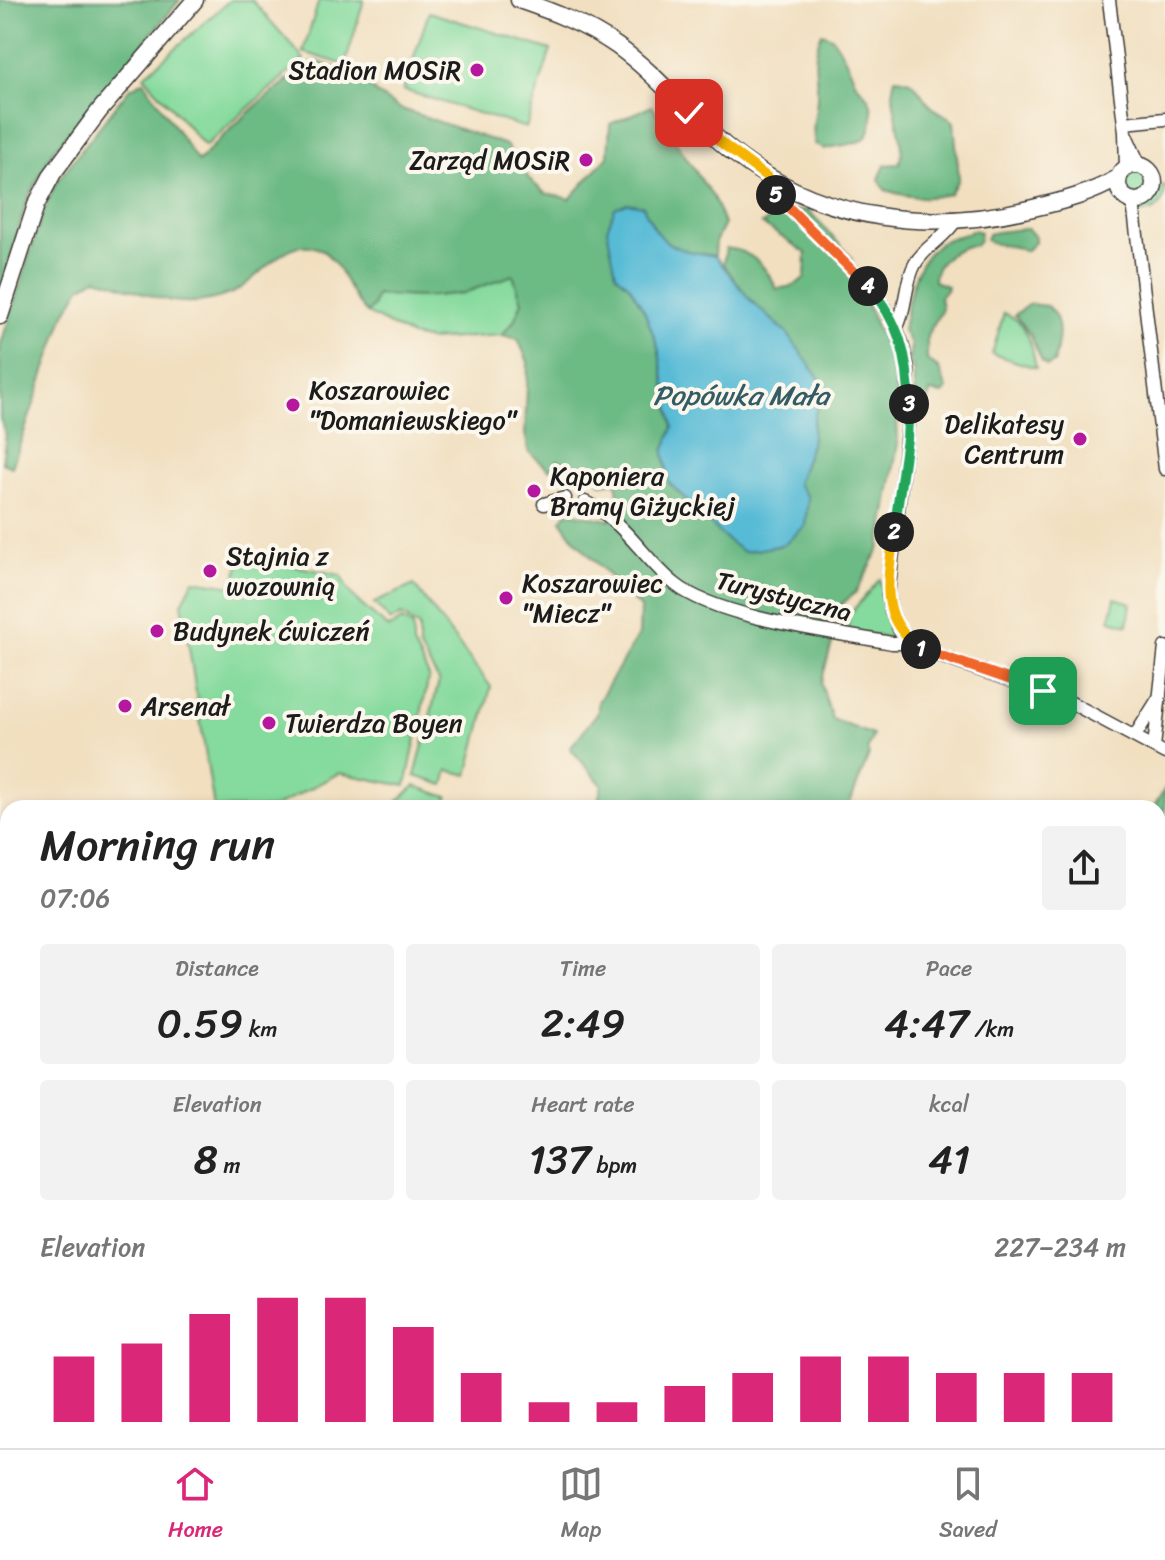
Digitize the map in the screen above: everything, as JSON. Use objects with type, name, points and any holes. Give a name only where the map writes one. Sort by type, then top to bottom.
[{"type":"main road","points":[[0,316],[36,205],[53,173],[100,110],[195,0]]},
{"type":"main road","points":[[519,0],[584,26],[618,47],[707,131],[767,177],[819,201],[859,213],[894,220],[955,221],[998,216],[1142,180]]},
{"type":"street","points":[[1109,0],[1124,128],[1142,180],[1165,469]]},
{"type":"street","points":[[1124,128],[1165,119]]},
{"type":"street","points":[[767,177],[771,190],[870,288],[897,327],[908,368],[909,410],[888,595],[894,621],[922,650],[1064,699],[1160,750],[1160,696],[1165,647]]},
{"type":"street","points":[[897,327],[916,263],[955,221]]},
{"type":"street","points":[[544,504],[565,498]]},
{"type":"street","name":"Turystyczna","points":[[585,502],[610,515],[669,579],[696,597],[777,621],[892,643],[913,643]]},
{"type":"street","points":[[1135,736],[1160,696]]},
{"type":"green space","points":[[0,0],[180,0],[52,152],[27,200],[0,294]]},
{"type":"green space","points":[[230,0],[252,0],[304,59],[205,146],[144,76]]},
{"type":"green space","points":[[319,0],[364,0],[345,65],[303,52]]},
{"type":"green space","name":"Stadion MOSiR","points":[[429,12],[551,50],[526,128],[403,90]]},
{"type":"green space","points":[[822,33],[832,37],[839,48],[856,83],[870,101],[872,113],[869,133],[861,141],[824,149],[815,144],[813,131],[817,98],[815,58]]},
{"type":"green space","points":[[315,61],[359,75],[377,94],[399,108],[506,145],[530,180],[545,193],[570,199],[608,156],[610,124],[652,106],[714,199],[724,224],[716,240],[715,256],[688,251],[662,238],[642,206],[616,274],[629,285],[644,310],[658,347],[673,427],[664,452],[669,483],[699,511],[797,484],[811,444],[814,418],[787,333],[751,301],[723,264],[726,248],[743,252],[757,261],[777,289],[793,286],[805,278],[806,253],[762,224],[778,214],[808,210],[851,257],[856,280],[889,355],[896,393],[898,443],[880,548],[856,592],[824,619],[832,643],[821,683],[832,719],[873,735],[867,751],[869,755],[851,800],[598,800],[602,785],[570,748],[598,712],[598,702],[639,634],[640,608],[575,540],[561,520],[567,512],[609,520],[621,513],[616,482],[601,484],[593,472],[558,460],[550,470],[529,452],[525,434],[528,362],[518,339],[502,335],[514,321],[522,302],[513,275],[464,293],[424,297],[376,295],[367,313],[328,255],[308,246],[285,252],[232,293],[194,302],[162,299],[96,278],[81,287],[65,314],[12,467],[2,463],[6,436],[0,419],[0,347],[55,184],[129,89],[144,81],[198,162],[225,134]]},
{"type":"green space","points":[[895,78],[913,83],[931,106],[954,122],[959,178],[950,194],[925,197],[902,194],[885,190],[879,179],[885,165],[898,164],[901,156],[893,88]]},
{"type":"green space","points":[[1136,171],[1147,178],[1148,183],[1141,194],[1136,195],[1125,188],[1124,183],[1131,172]]},
{"type":"green space","points":[[1165,185],[1164,197],[1156,209],[1140,213],[1147,203]]},
{"type":"green space","points":[[1028,229],[1035,237],[1035,242],[1026,251],[986,240],[988,234]]},
{"type":"green space","points":[[973,230],[980,232],[975,245],[947,256],[935,274],[934,281],[947,286],[940,297],[942,309],[927,336],[927,360],[939,369],[947,389],[943,394],[930,392],[924,405],[915,402],[913,368],[909,361],[911,345],[903,330],[910,295],[917,272],[930,252],[942,241]]},
{"type":"green space","points":[[513,275],[522,302],[514,321],[502,335],[429,340],[411,336],[367,313],[376,295],[424,297],[463,293]]},
{"type":"green space","points":[[1029,304],[1047,306],[1056,318],[1059,333],[1057,348],[1054,363],[1047,366],[1042,362],[1030,334],[1015,315]]},
{"type":"green space","points":[[1004,313],[1024,329],[1036,368],[992,354]]},
{"type":"green space","points":[[242,556],[341,575],[355,598],[389,628],[402,620],[413,626],[413,645],[429,676],[406,786],[339,773],[288,800],[213,800],[182,603],[194,580],[233,586]]},
{"type":"green space","points":[[880,579],[886,614],[897,639],[849,630],[847,617]]},
{"type":"green space","points":[[414,585],[491,687],[468,775],[448,770],[444,785],[415,776],[439,681],[419,647],[419,627],[402,615],[391,621],[374,603]]},
{"type":"green space","points":[[1115,598],[1131,603],[1128,625],[1110,620]]},
{"type":"green space","points":[[415,786],[448,797],[447,800],[399,800]]},
{"type":"green space","points":[[1165,788],[1165,800],[1158,800]]},
{"type":"water","name":"Popówka Mała","points":[[627,203],[643,206],[656,231],[670,244],[715,256],[751,301],[787,333],[824,385],[814,418],[811,444],[797,484],[808,497],[805,526],[784,545],[744,552],[729,542],[669,483],[664,452],[673,427],[658,347],[644,310],[629,285],[616,274],[607,229],[615,208]]},
{"type":"place","name":"Stadion MOSiR","points":[[477,70]]},
{"type":"place","name":"Zarząd MOSiR","points":[[586,160]]},
{"type":"place","name":"Koszarowiec \"Domaniewskiego\"","points":[[293,405]]},
{"type":"place","name":"Delikatesy Centrum","points":[[1080,439]]},
{"type":"place","name":"Kaponiera Bramy Giżyckiej","points":[[534,491]]},
{"type":"place","name":"Stajnia z wozownią","points":[[210,571]]},
{"type":"place","name":"Koszarowiec \"Miecz\"","points":[[506,598]]},
{"type":"place","name":"Budynek ćwiczeń","points":[[157,631]]},
{"type":"place","name":"Arsenał","points":[[125,706]]},
{"type":"place","name":"Twierdza Boyen","points":[[269,723]]},
{"type":"route","points":[[689,113],[737,156],[767,177],[771,190],[870,288],[897,327],[908,368],[909,387],[907,439],[889,577],[888,595],[894,621],[922,650],[1043,691]]}]
